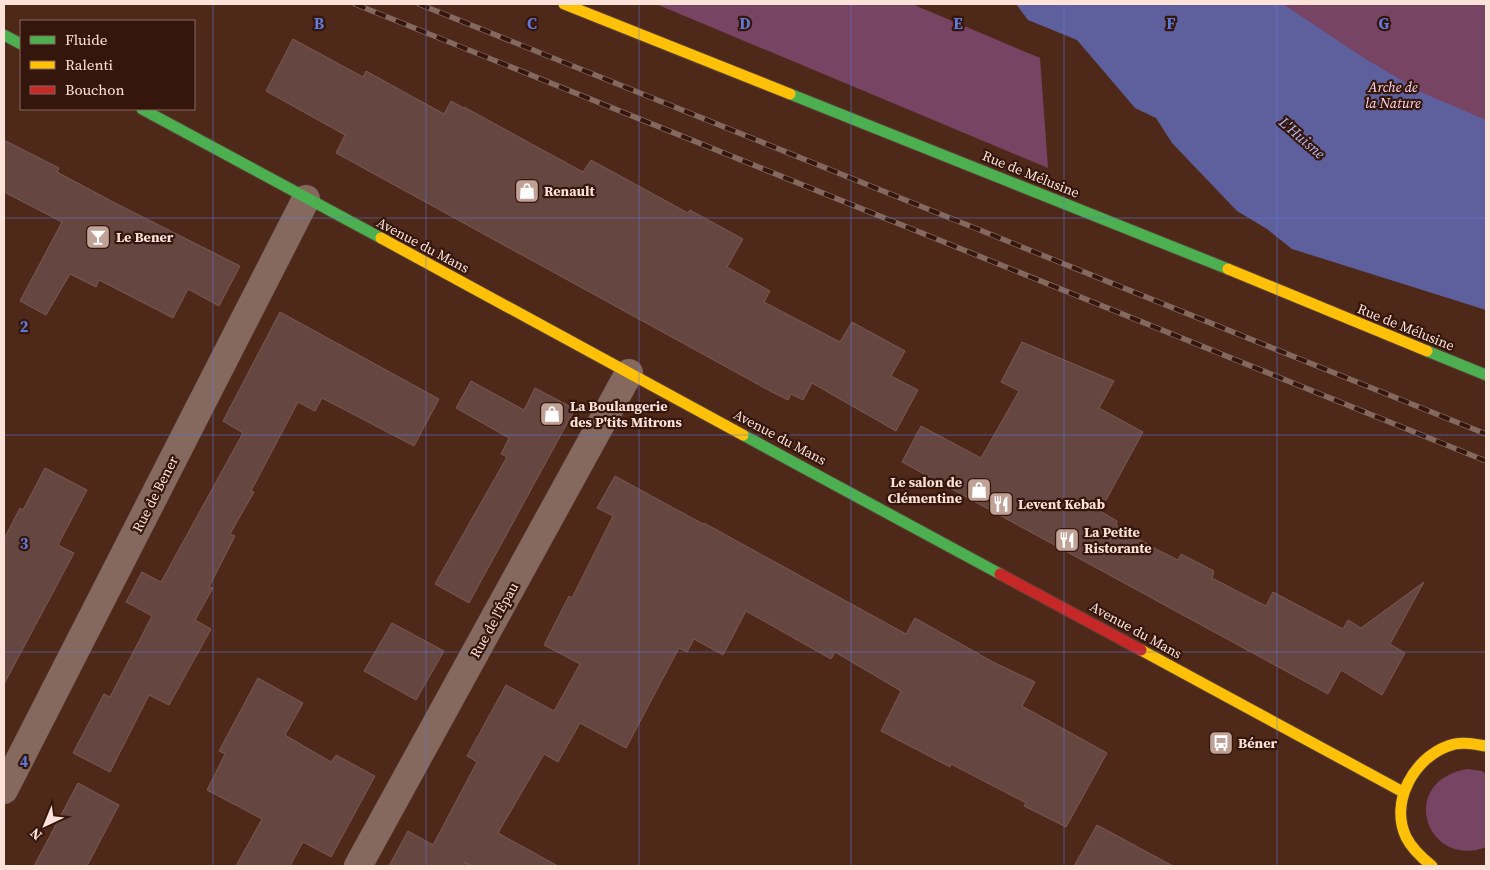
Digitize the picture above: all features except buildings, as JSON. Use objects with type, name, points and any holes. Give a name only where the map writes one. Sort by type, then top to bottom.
[{"type":"main road","name":"Rue de Mélusine","points":[[564,4],[1063,202],[1486,375]]},
{"type":"main road","points":[[4,35],[20,43]]},
{"type":"main road","name":"Avenue du Mans","points":[[144,110],[1403,792]]},
{"type":"main road","points":[[1432,866],[1418,855],[1406,836],[1401,812],[1403,792],[1411,774],[1425,759],[1442,748],[1461,743],[1486,746]]},
{"type":"street","name":"Rue de Bener","points":[[4,790],[306,199]]},
{"type":"street","name":"Rue de l'Épau","points":[[358,866],[629,373]]},
{"type":"green space","points":[[656,4],[912,4],[1040,58],[1048,168]]},
{"type":"green space","name":"Arche de la Nature","points":[[1149,4],[1486,4],[1486,214]]},
{"type":"green space","points":[[1467,769],[1482,771],[1486,774],[1486,847],[1465,851],[1448,846],[1435,836],[1428,821],[1426,805],[1432,790],[1445,777]]},
{"type":"water","name":"L'Huisne","points":[[1016,4],[1283,4],[1364,58],[1423,93],[1486,120],[1486,310],[1292,249],[1267,229],[1237,211],[1172,143],[1156,118],[1135,108],[1077,40],[1028,20]]},
{"type":"railway","points":[[355,4],[1486,461]]},
{"type":"railway","points":[[419,4],[1486,434]]},
{"type":"traffic: fast","points":[[4,35],[20,43]]},
{"type":"traffic: fast","points":[[790,94],[1228,269]]},
{"type":"traffic: fast","points":[[144,110],[381,238]]},
{"type":"traffic: fast","points":[[1427,351],[1486,375]]},
{"type":"traffic: fast","points":[[743,435],[1000,574]]},
{"type":"traffic: slow","points":[[564,4],[790,94]]},
{"type":"traffic: slow","points":[[381,238],[743,435]]},
{"type":"traffic: slow","points":[[1228,269],[1427,351]]},
{"type":"traffic: slow","points":[[1141,650],[1403,792]]},
{"type":"traffic: slow","points":[[1432,866],[1411,845],[1402,824],[1403,796],[1408,783],[1415,771],[1435,752],[1453,744],[1462,743],[1486,746]]},
{"type":"traffic: jam","points":[[1000,574],[1141,650]]},
{"type":"place","name":"Renault","points":[[527,191]]},
{"type":"place","name":"Le Bener","points":[[98,237]]},
{"type":"place","name":"La Boulangerie des P'tits Mitrons","points":[[552,414]]},
{"type":"place","name":"Le salon de Clémentine","points":[[979,490]]},
{"type":"place","name":"Levent Kebab","points":[[1001,504]]},
{"type":"place","name":"La Petite Ristorante","points":[[1067,540]]},
{"type":"place","name":"Béner","points":[[1221,743]]}]
